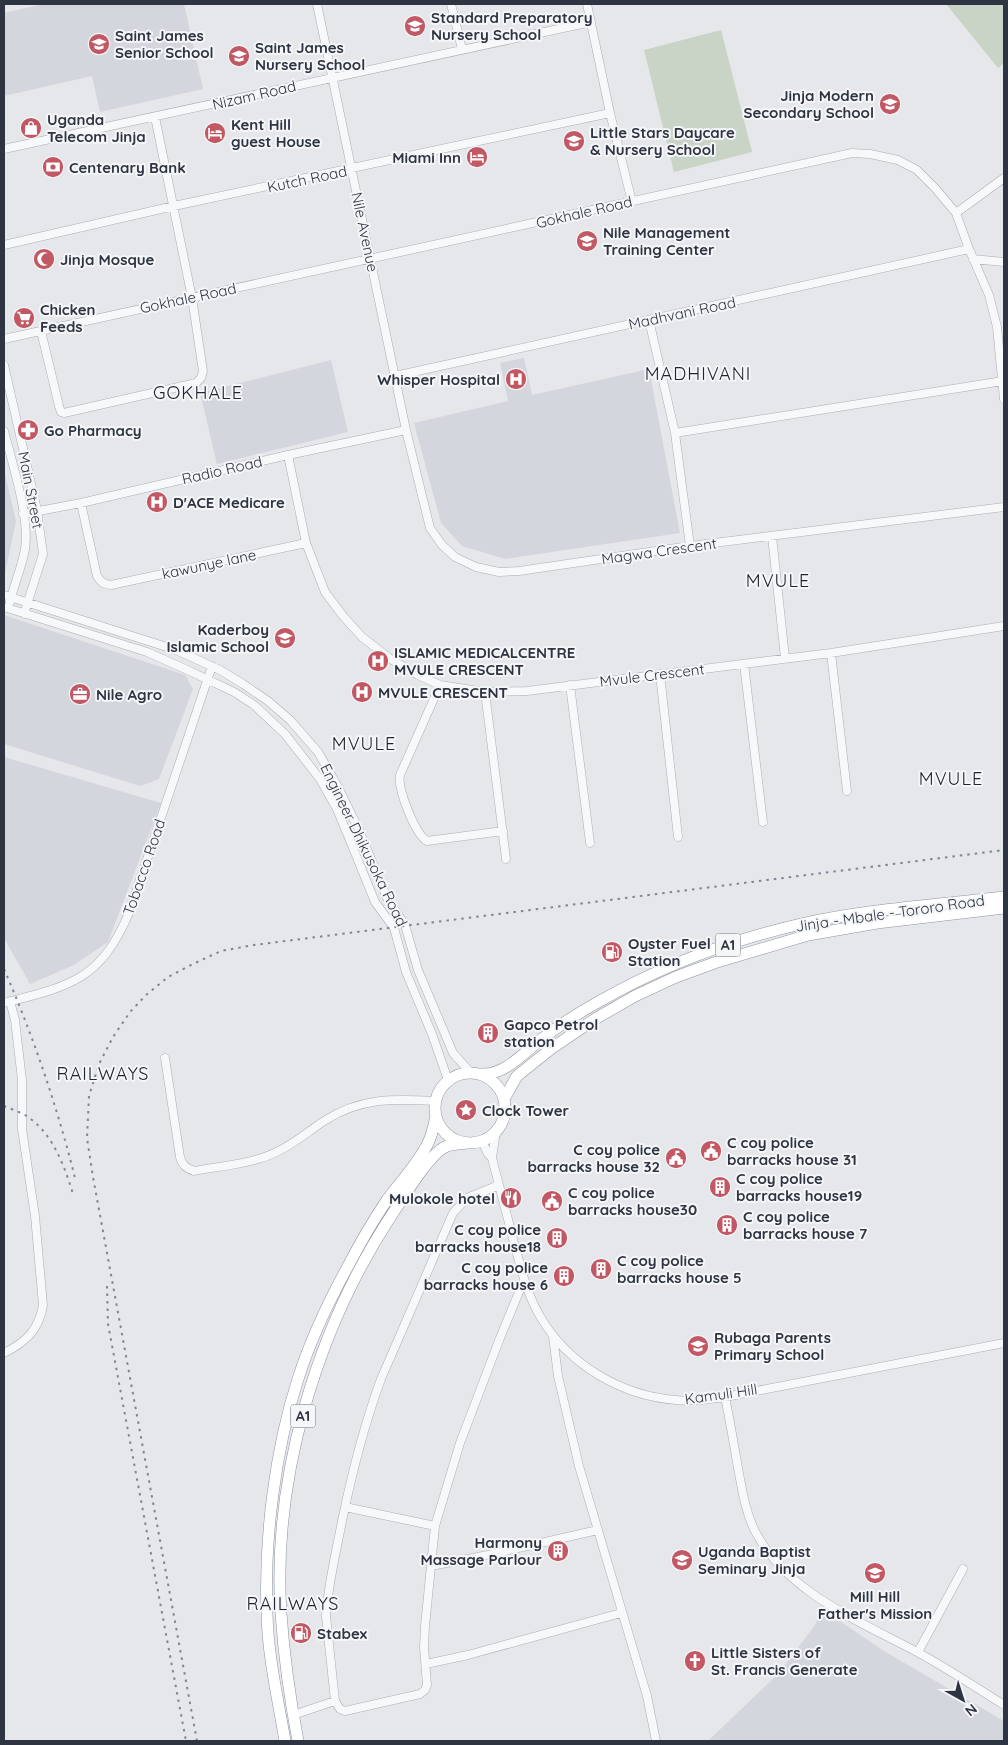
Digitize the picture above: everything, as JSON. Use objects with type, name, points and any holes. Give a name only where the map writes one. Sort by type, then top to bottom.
[{"type":"highway","name":"Jinja - Mbale - Tororo Road","points":[[482,1074],[491,1074],[505,1068],[542,1038],[584,1010],[625,987],[708,951],[802,924],[872,912],[1004,896]]},
{"type":"highway","name":"Jinja - Mbale - Tororo Road","points":[[504,1099],[508,1088],[517,1076],[552,1048],[595,1019],[635,996],[676,977],[714,963],[808,935],[877,923],[1004,908]]},
{"type":"highway","name":"A1","points":[[448,1080],[458,1074],[470,1072],[482,1074]]},
{"type":"highway","points":[[482,1074],[500,1088],[504,1099]]},
{"type":"highway","points":[[435,1102],[438,1093],[448,1080]]},
{"type":"highway","name":"A1","points":[[496,1131],[504,1116],[504,1099]]},
{"type":"highway","name":"A1","points":[[285,1741],[267,1615],[267,1568],[276,1472],[286,1425],[298,1378],[338,1284],[372,1224],[427,1146],[432,1135],[436,1116],[435,1102]]},
{"type":"highway","points":[[436,1116],[444,1131],[458,1141],[466,1142]]},
{"type":"highway","points":[[482,1141],[496,1131]]},
{"type":"highway","name":"A1","points":[[298,1741],[293,1715],[281,1614],[280,1564],[284,1515],[292,1464],[313,1379],[344,1300],[385,1226],[410,1188],[436,1153],[447,1146],[482,1141]]},
{"type":"street","name":"Nile Avenue","points":[[317,4],[406,430]]},
{"type":"street","points":[[451,4],[462,49]]},
{"type":"street","points":[[587,4],[610,113],[632,202]]},
{"type":"street","name":"Nizam Road","points":[[4,149],[591,22]]},
{"type":"street","name":"Kutch Road","points":[[4,245],[174,206],[610,113]]},
{"type":"street","points":[[41,331],[61,412],[68,413],[196,383],[201,378],[203,372],[192,298],[156,117]]},
{"type":"street","name":"Gokhale Road","points":[[4,339],[852,153],[870,154],[898,160],[916,170],[935,188],[956,213],[989,295],[997,327],[1004,399]]},
{"type":"street","points":[[956,213],[1004,178]]},
{"type":"street","name":"Madhvani Road","points":[[395,376],[969,249]]},
{"type":"street","points":[[973,259],[1004,262]]},
{"type":"street","points":[[649,320],[675,433],[690,546]]},
{"type":"street","name":"Main Street","points":[[4,366],[37,510],[43,554],[24,614]]},
{"type":"street","points":[[675,433],[1002,381]]},
{"type":"street","name":"Radio Road","points":[[23,514],[81,503],[406,430]]},
{"type":"street","name":"Magwa Crescent","points":[[406,430],[430,528],[455,557],[476,566],[499,572],[519,571],[690,546],[1004,507]]},
{"type":"street","name":"Main Street","points":[[4,431],[23,514],[26,536],[25,550],[8,596],[6,608]]},
{"type":"street","name":"Mvule Crescent","points":[[288,455],[306,543],[325,592],[362,637],[389,658],[440,685],[485,692],[527,691],[831,653],[1004,626]]},
{"type":"street","name":"kawunye lane","points":[[81,503],[97,576],[100,582],[111,585],[306,543]]},
{"type":"street","points":[[772,536],[785,658]]},
{"type":"street","name":"Engineer Dhikusoka Road","points":[[8,596],[176,650],[212,666],[243,684],[268,701],[290,720],[306,737],[326,764],[359,830],[387,898],[405,925],[418,970],[453,1053],[470,1072]]},
{"type":"street","name":"Engineer Dhikusoka Road","points":[[6,608],[147,652],[234,692],[254,705],[297,747],[320,779],[337,809],[375,902],[394,928],[406,972],[435,1042],[448,1080]]},
{"type":"street","points":[[831,653],[847,791]]},
{"type":"street","points":[[744,664],[763,822]]},
{"type":"street","name":"Tobacco Road","points":[[7,1002],[45,993],[68,984],[84,975],[109,952],[129,913],[212,666]]},
{"type":"street","points":[[660,674],[678,837]]},
{"type":"street","points":[[440,685],[400,775],[400,789],[408,809],[420,835],[427,841],[503,831]]},
{"type":"street","points":[[570,685],[590,843]]},
{"type":"street","points":[[485,692],[506,859]]},
{"type":"street","points":[[4,1353],[36,1329],[43,1305],[35,1216],[22,1129],[21,1065],[15,1020],[7,1002]]},
{"type":"street","points":[[165,1058],[180,1157],[187,1169],[194,1171],[258,1159],[289,1146],[334,1115],[363,1104],[380,1100],[435,1102]]},
{"type":"street","name":"Kamuli Hill","points":[[496,1131],[492,1158],[524,1280],[540,1317],[553,1336],[586,1367],[622,1387],[648,1396],[676,1400],[726,1397],[1004,1343]]},
{"type":"street","name":"Kamuli Hill","points":[[482,1141],[492,1158]]},
{"type":"street","points":[[499,1185],[476,1194],[460,1205],[453,1213],[371,1406],[334,1556],[326,1616],[335,1700],[340,1709],[345,1711],[420,1694],[427,1685],[424,1626],[436,1526],[460,1443],[524,1280]]},
{"type":"street","points":[[553,1336],[558,1376],[579,1466],[647,1696],[656,1741]]},
{"type":"street","points":[[726,1397],[747,1511],[755,1531],[770,1554],[786,1572],[803,1588],[865,1625],[918,1652],[1004,1705]]},
{"type":"street","points":[[345,1507],[436,1526]]},
{"type":"street","points":[[432,1566],[488,1556],[598,1530]]},
{"type":"street","points":[[918,1652],[963,1569]]},
{"type":"street","points":[[426,1664],[622,1613]]},
{"type":"street","points":[[293,1715],[335,1700]]},
{"type":"shaded area","name":"Saint James Senior School","points":[[43,4],[184,4],[203,89],[100,112],[92,76],[4,96],[4,13]]},
{"type":"shaded area","points":[[946,4],[1004,4],[1004,63],[998,68]]},
{"type":"shaded area","points":[[721,30],[752,152],[674,172],[644,50]]},
{"type":"shaded area","points":[[524,358],[532,395],[649,369],[680,533],[505,559],[462,546],[441,523],[414,423],[508,401],[500,363]]},
{"type":"shaded area","points":[[331,360],[348,432],[217,464],[200,393]]},
{"type":"shaded area","points":[[4,470],[16,521],[4,578]]},
{"type":"shaded area","points":[[4,615],[185,675],[193,689],[159,779],[140,786],[4,744]]},
{"type":"shaded area","points":[[4,757],[161,803],[108,942],[74,965],[30,984],[4,938]]},
{"type":"shaded area","points":[[822,1609],[884,1651],[1004,1721],[1004,1741],[708,1741],[779,1673],[815,1625]]},
{"type":"railway","points":[[197,1741],[87,1138],[89,1096],[99,1064],[113,1037],[130,1012],[146,995],[168,977],[221,951],[254,945],[1004,850]]},
{"type":"railway","points":[[4,969],[44,1074],[76,1182]]},
{"type":"railway","points":[[4,1106],[29,1118],[47,1135],[58,1154],[73,1194]]},
{"type":"railway","points":[[107,1286],[108,1324],[186,1741]]},
{"type":"place","name":"Standard Preparatory Nursery School","points":[[415,26]]},
{"type":"place","name":"Saint James Senior School","points":[[99,44]]},
{"type":"place","name":"Saint James Nursery School","points":[[239,56]]},
{"type":"place","name":"Jinja Modern Secondary School","points":[[890,104]]},
{"type":"place","name":"Uganda Telecom Jinja","points":[[31,128]]},
{"type":"place","name":"Kent Hill guest House","points":[[215,133]]},
{"type":"place","name":"Little Stars Daycare & Nursery School","points":[[574,141]]},
{"type":"place","name":"Miami Inn","points":[[477,157]]},
{"type":"place","name":"Centenary Bank","points":[[53,167]]},
{"type":"place","name":"Nile Management Training Center","points":[[587,241]]},
{"type":"place","name":"Jinja Mosque","points":[[44,259]]},
{"type":"place","name":"Chicken Feeds","points":[[24,318]]},
{"type":"place","name":"Whisper Hospital","points":[[516,379]]},
{"type":"place","name":"Go Pharmacy","points":[[28,430]]},
{"type":"place","name":"D'ACE Medicare","points":[[157,502]]},
{"type":"place","name":"Kaderboy Islamic School","points":[[285,638]]},
{"type":"place","name":"ISLAMIC MEDICALCENTRE MVULE CRESCENT","points":[[378,661]]},
{"type":"place","name":"MVULE CRESCENT","points":[[362,692]]},
{"type":"place","name":"Nile Agro","points":[[80,694]]},
{"type":"place","name":"Oyster Fuel Station","points":[[612,952]]},
{"type":"place","name":"Gapco Petrol station","points":[[488,1033]]},
{"type":"place","name":"Clock Tower","points":[[466,1110]]},
{"type":"place","name":"C coy police barracks house 31","points":[[711,1151]]},
{"type":"place","name":"C coy police barracks house 32","points":[[676,1158]]},
{"type":"place","name":"C coy police barracks house19","points":[[720,1187]]},
{"type":"place","name":"Mulokole hotel","points":[[511,1198]]},
{"type":"place","name":"C coy police barracks house30","points":[[552,1201]]},
{"type":"place","name":"C coy police barracks house 7","points":[[727,1225]]},
{"type":"place","name":"C coy police barracks house18","points":[[557,1238]]},
{"type":"place","name":"C coy police barracks house 5","points":[[601,1269]]},
{"type":"place","name":"C coy police barracks house 6","points":[[564,1276]]},
{"type":"place","name":"Rubaga Parents Primary School","points":[[698,1346]]},
{"type":"place","name":"Harmony Massage Parlour","points":[[558,1551]]},
{"type":"place","name":"Uganda Baptist Seminary Jinja","points":[[682,1560]]},
{"type":"place","name":"Mill Hill Father's Mission","points":[[875,1573]]},
{"type":"place","name":"Stabex","points":[[301,1633]]},
{"type":"place","name":"Little Sisters of St. Francis Generate","points":[[695,1661]]},
{"type":"district","name":"MADHIVANI","points":[[698,373]]},
{"type":"district","name":"GOKHALE","points":[[198,392]]},
{"type":"district","name":"MVULE","points":[[778,580]]},
{"type":"district","name":"MVULE","points":[[364,743]]},
{"type":"district","name":"MVULE","points":[[951,778]]},
{"type":"district","name":"RAILWAYS","points":[[103,1073]]},
{"type":"district","name":"RAILWAYS","points":[[293,1603]]}]
